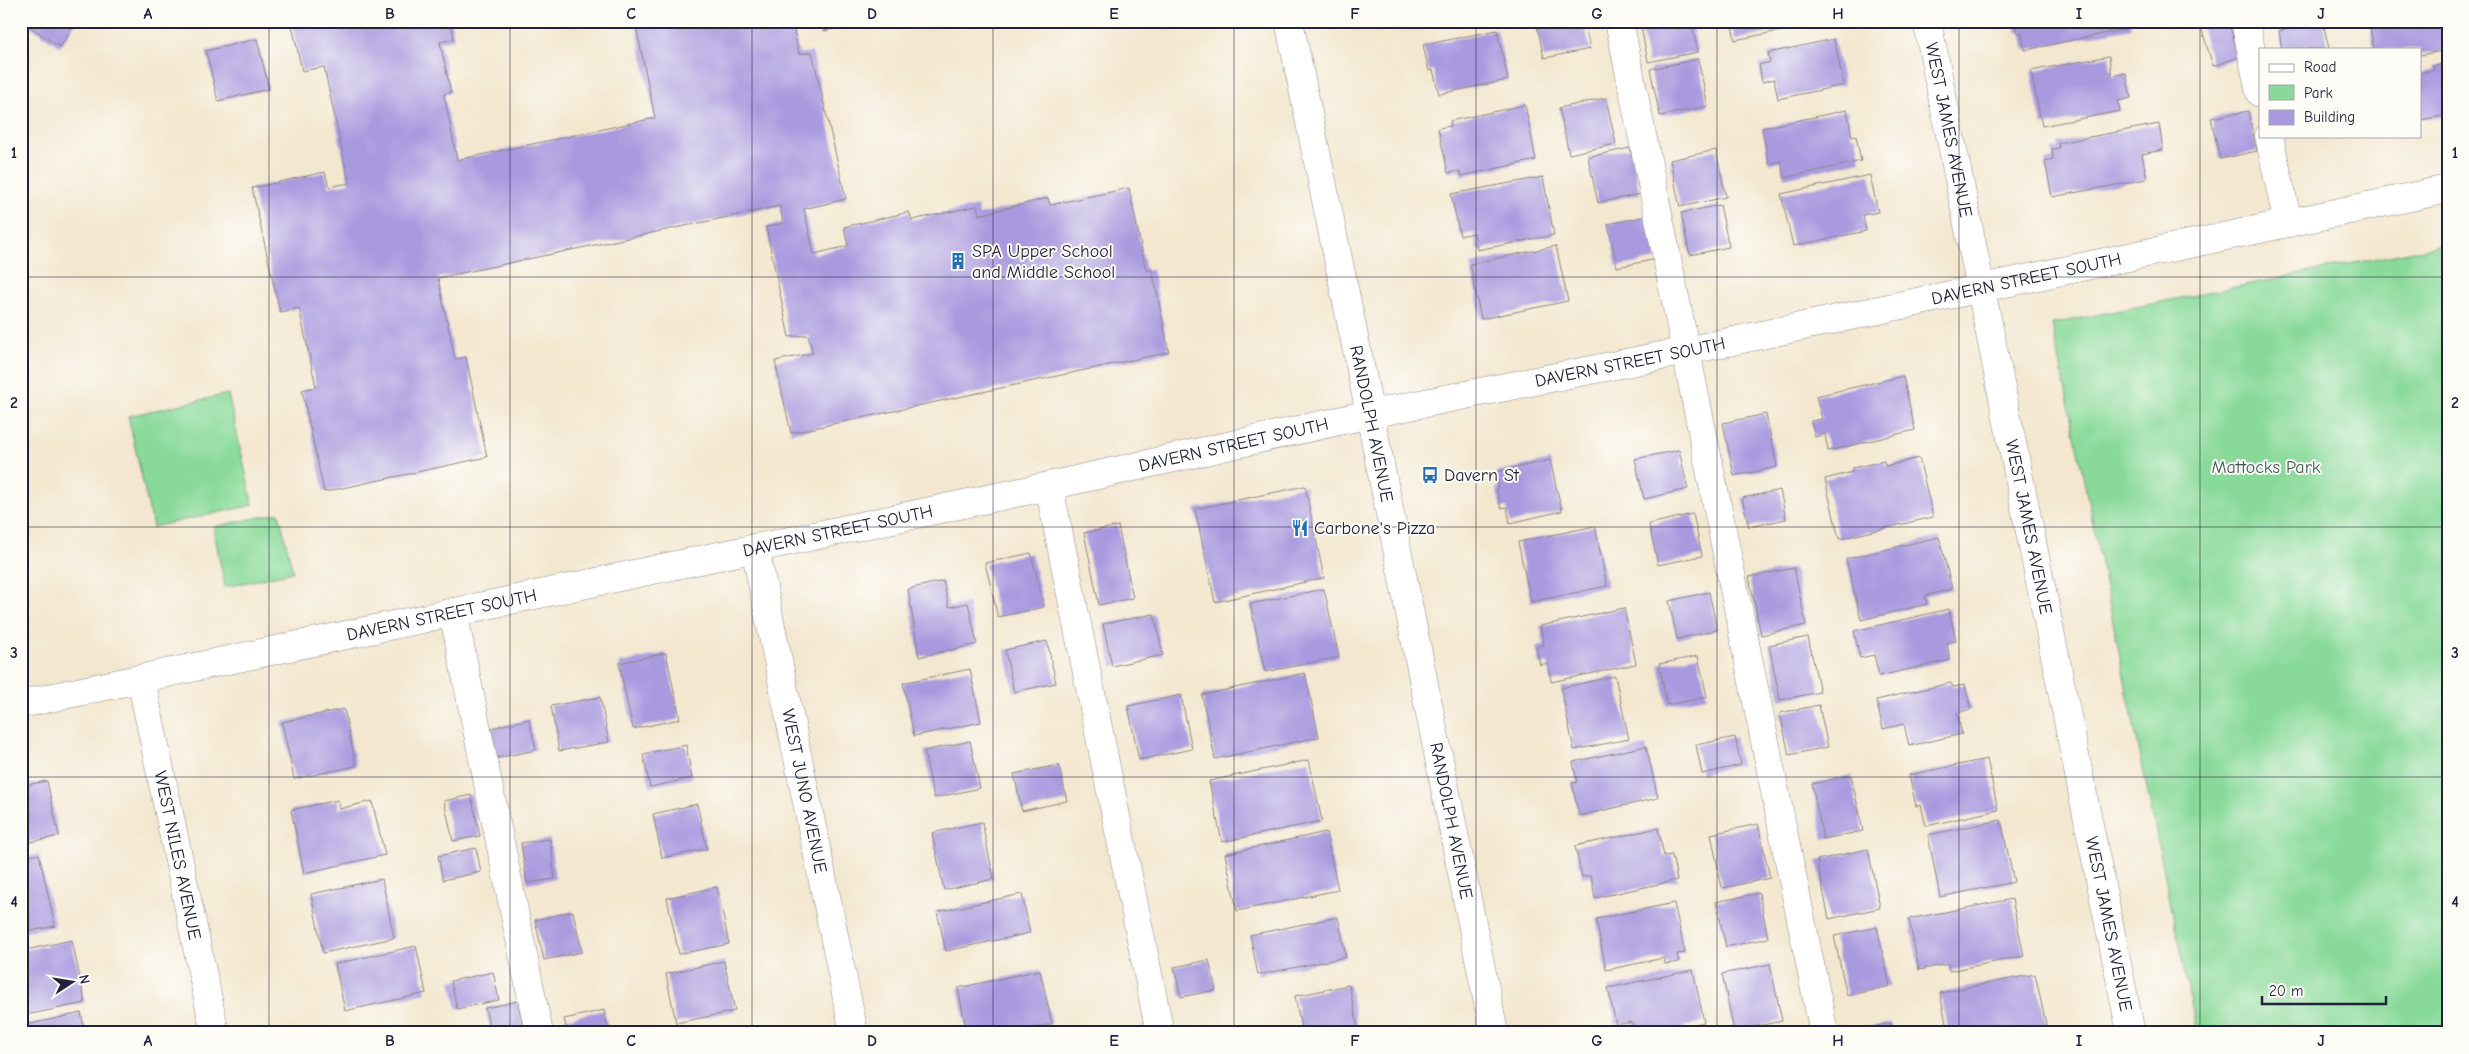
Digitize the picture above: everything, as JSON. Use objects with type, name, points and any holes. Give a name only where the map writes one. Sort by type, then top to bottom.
[{"type":"street","name":"RANDOLPH AVENUE","points":[[1289,21],[1494,1033]]},
{"type":"street","points":[[1619,21],[1824,1033]]},
{"type":"street","name":"WEST JAMES AVENUE","points":[[1927,21],[2131,1033]]},
{"type":"street","points":[[2245,21],[2259,88]]},
{"type":"street","points":[[2269,138],[2288,223]]},
{"type":"street","name":"DAVERN STREET SOUTH","points":[[21,704],[1049,486],[1370,414],[1686,351],[2448,189]]},
{"type":"street","points":[[1049,486],[1160,1033]]},
{"type":"street","name":"WEST JUNO AVENUE","points":[[755,548],[854,1033]]},
{"type":"street","points":[[454,612],[538,1033]]},
{"type":"street","name":"WEST NILES AVENUE","points":[[141,679],[215,1033]]},
{"type":"green space","name":"Mattocks Park","points":[[2448,244],[2448,1033],[2197,1033],[2052,324]]},
{"type":"green space","points":[[228,394],[253,505],[153,527],[128,416]]},
{"type":"green space","points":[[279,513],[293,572],[225,587],[213,527]]},
{"type":"green space","points":[[21,569],[28,600],[21,602]]},
{"type":"building","points":[[22,21],[77,21],[60,47]]},
{"type":"building","name":"SPA Upper School and Middle School","points":[[291,21],[451,21],[454,39],[440,42],[451,93],[444,94],[457,160],[655,118],[635,21],[792,21],[799,54],[812,52],[846,199],[804,209],[814,254],[848,246],[844,227],[909,212],[912,220],[977,206],[979,215],[1048,198],[1050,205],[1129,188],[1146,271],[1152,269],[1169,352],[791,433],[775,361],[813,353],[808,335],[789,337],[766,227],[783,223],[780,206],[438,278],[455,359],[466,357],[487,457],[324,492],[302,390],[316,387],[299,308],[280,312],[252,188],[325,172],[329,187],[349,183],[324,67],[302,71]]},
{"type":"building","points":[[822,21],[868,21],[868,22],[824,31]]},
{"type":"building","points":[[1536,21],[1584,21],[1590,49],[1544,58]]},
{"type":"building","points":[[1640,21],[1691,21],[1698,52],[1648,62]]},
{"type":"building","points":[[1731,21],[1823,21],[1823,22],[1735,40]]},
{"type":"building","points":[[2014,21],[2130,21],[2131,28],[2025,50],[2021,32],[2017,33]]},
{"type":"building","points":[[2163,21],[2186,21],[2186,22],[2164,27]]},
{"type":"building","points":[[2221,21],[2228,21],[2239,57],[2213,66],[2201,27]]},
{"type":"building","points":[[2377,21],[2448,21],[2448,50],[2422,55],[2422,48],[2374,48],[2369,23]]},
{"type":"building","points":[[2323,22],[2329,48],[2282,48],[2279,31]]},
{"type":"building","points":[[1497,30],[1508,80],[1439,94],[1433,70],[1429,71],[1423,45]]},
{"type":"building","points":[[257,39],[269,89],[218,101],[206,51]]},
{"type":"building","points":[[1834,39],[1844,85],[1778,99],[1774,79],[1762,82],[1759,65],[1770,62],[1768,53]]},
{"type":"building","points":[[2109,56],[2112,76],[2126,73],[2131,98],[2118,101],[2120,111],[2042,126],[2031,71]]},
{"type":"building","points":[[1698,59],[1708,106],[1660,116],[1650,69]]},
{"type":"building","points":[[2448,63],[2447,115],[2422,120],[2422,73],[2434,70],[2433,66]]},
{"type":"building","points":[[1606,98],[1616,144],[1569,154],[1559,108]]},
{"type":"building","points":[[1525,105],[1536,160],[1461,176],[1460,171],[1448,173],[1438,128],[1451,126],[1450,121]]},
{"type":"building","points":[[1847,110],[1852,137],[1856,136],[1861,161],[1784,178],[1781,161],[1769,164],[1762,128]]},
{"type":"building","points":[[2248,111],[2257,151],[2220,159],[2211,118]]},
{"type":"building","points":[[2159,124],[2163,150],[2142,154],[2147,179],[2052,197],[2045,161],[2053,159],[2052,149],[2059,148],[2058,143]]},
{"type":"building","points":[[1630,148],[1640,194],[1598,203],[1588,157]]},
{"type":"building","points":[[1716,150],[1726,197],[1680,207],[1670,160]]},
{"type":"building","points":[[1870,175],[1878,212],[1863,215],[1866,231],[1793,246],[1781,194]]},
{"type":"building","points":[[1543,177],[1554,235],[1477,250],[1474,233],[1460,236],[1451,194]]},
{"type":"building","points":[[1720,205],[1729,247],[1690,255],[1681,213]]},
{"type":"building","points":[[1648,216],[1657,259],[1617,267],[1608,224]]},
{"type":"building","points":[[1556,246],[1568,301],[1481,319],[1470,264]]},
{"type":"building","points":[[1903,376],[1915,430],[1828,451],[1825,434],[1815,437],[1811,421],[1822,419],[1816,396]]},
{"type":"building","points":[[1766,414],[1777,467],[1734,476],[1723,423]]},
{"type":"building","points":[[1679,450],[1688,489],[1644,499],[1635,459]]},
{"type":"building","points":[[1919,458],[1933,517],[1839,539],[1825,479],[1853,472],[1852,468],[1884,461],[1885,466]]},
{"type":"building","points":[[1550,460],[1562,511],[1510,523],[1507,507],[1501,508],[1496,488],[1499,488],[1496,472]]},
{"type":"building","points":[[1305,486],[1324,578],[1215,602],[1195,509]]},
{"type":"building","points":[[1780,490],[1786,519],[1749,527],[1742,498]]},
{"type":"building","points":[[1693,514],[1702,556],[1658,565],[1649,524]]},
{"type":"building","points":[[1118,526],[1133,598],[1099,605],[1084,533]]},
{"type":"building","points":[[1595,526],[1607,586],[1531,602],[1518,542]]},
{"type":"building","points":[[1939,537],[1952,589],[1925,596],[1927,604],[1861,620],[1846,559]]},
{"type":"building","points":[[1031,553],[1044,607],[998,617],[985,563]]},
{"type":"building","points":[[1794,568],[1806,625],[1761,635],[1749,577]]},
{"type":"building","points":[[943,581],[949,607],[968,603],[977,644],[919,657],[908,589]]},
{"type":"building","points":[[1324,589],[1339,657],[1265,672],[1250,604]]},
{"type":"building","points":[[1709,592],[1717,630],[1677,639],[1669,601]]},
{"type":"building","points":[[1624,608],[1636,664],[1551,682],[1548,663],[1540,665],[1536,647],[1544,645],[1540,626]]},
{"type":"building","points":[[1949,609],[1956,641],[1947,643],[1950,660],[1879,676],[1874,655],[1860,658],[1854,631]]},
{"type":"building","points":[[1154,614],[1163,655],[1112,666],[1103,624]]},
{"type":"building","points":[[1808,637],[1820,692],[1780,700],[1769,645]]},
{"type":"building","points":[[1047,641],[1056,683],[1014,692],[1005,650]]},
{"type":"building","points":[[666,653],[680,719],[633,729],[619,663]]},
{"type":"building","points":[[1698,656],[1707,697],[1667,705],[1659,664]]},
{"type":"building","points":[[970,669],[981,722],[914,736],[903,683]]},
{"type":"building","points":[[1305,673],[1319,737],[1215,759],[1202,695]]},
{"type":"building","points":[[1615,676],[1629,739],[1574,750],[1561,688]]},
{"type":"building","points":[[1951,683],[1953,687],[1965,685],[1971,709],[1957,713],[1962,734],[1909,746],[1904,724],[1883,729],[1876,700]]},
{"type":"building","points":[[1181,695],[1192,749],[1139,760],[1128,706]]},
{"type":"building","points":[[600,697],[609,742],[559,751],[551,706]]},
{"type":"building","points":[[1819,705],[1828,747],[1789,755],[1780,713]]},
{"type":"building","points":[[344,709],[356,766],[294,779],[282,722]]},
{"type":"building","points":[[529,719],[536,750],[497,758],[491,728]]},
{"type":"building","points":[[1735,737],[1741,765],[1702,774],[1696,745]]},
{"type":"building","points":[[970,741],[980,788],[934,798],[924,751]]},
{"type":"building","points":[[686,745],[692,778],[650,787],[643,754]]},
{"type":"building","points":[[1646,746],[1658,798],[1579,816],[1572,783],[1577,782],[1573,762]]},
{"type":"building","points":[[1987,759],[1998,810],[1926,826],[1921,805],[1916,806],[1909,775]]},
{"type":"building","points":[[1309,760],[1322,821],[1222,842],[1209,781]]},
{"type":"building","points":[[1059,765],[1067,801],[1022,811],[1014,774]]},
{"type":"building","points":[[1851,775],[1863,831],[1823,839],[1812,784]]},
{"type":"building","points":[[47,781],[59,836],[21,844],[21,786]]},
{"type":"building","points":[[471,795],[480,836],[453,841],[444,801]]},
{"type":"building","points":[[338,800],[339,809],[372,801],[385,855],[304,873],[291,810]]},
{"type":"building","points":[[697,804],[707,849],[662,858],[653,814]]},
{"type":"building","points":[[2001,820],[2014,882],[1940,897],[1928,835]]},
{"type":"building","points":[[982,822],[994,879],[944,890],[932,833]]},
{"type":"building","points":[[1758,824],[1770,878],[1722,888],[1711,834]]},
{"type":"building","points":[[1658,828],[1664,856],[1672,855],[1677,880],[1595,898],[1591,876],[1582,877],[1575,846]]},
{"type":"building","points":[[1326,832],[1338,890],[1237,911],[1225,854]]},
{"type":"building","points":[[550,839],[555,879],[527,883],[521,843]]},
{"type":"building","points":[[476,848],[481,872],[443,880],[438,856]]},
{"type":"building","points":[[1868,849],[1880,908],[1829,919],[1817,860]]},
{"type":"building","points":[[39,854],[55,926],[21,933],[21,858]]},
{"type":"building","points":[[382,879],[394,938],[323,953],[311,894]]},
{"type":"building","points":[[717,887],[729,944],[679,954],[667,898]]},
{"type":"building","points":[[1759,893],[1768,938],[1726,947],[1716,902]]},
{"type":"building","points":[[1022,894],[1030,933],[946,951],[937,912]]},
{"type":"building","points":[[2012,899],[2024,956],[1949,971],[1948,964],[1919,970],[1909,919]]},
{"type":"building","points":[[1674,903],[1685,953],[1677,954],[1679,962],[1665,964],[1664,958],[1606,970],[1596,919]]},
{"type":"building","points":[[573,911],[582,952],[544,960],[535,920]]},
{"type":"building","points":[[1338,917],[1346,957],[1258,975],[1250,935]]},
{"type":"building","points":[[1877,927],[1890,986],[1847,996],[1834,936]]},
{"type":"building","points":[[72,940],[85,1003],[21,1016],[21,951]]},
{"type":"building","points":[[416,946],[426,993],[345,1011],[335,964]]},
{"type":"building","points":[[1209,960],[1216,990],[1181,997],[1174,967]]},
{"type":"building","points":[[724,961],[735,1011],[676,1023],[666,974]]},
{"type":"building","points":[[1770,964],[1782,1021],[1734,1031],[1722,974]]},
{"type":"building","points":[[1040,970],[1052,1024],[1009,1033],[967,1033],[958,988]]},
{"type":"building","points":[[1693,970],[1704,1022],[1683,1027],[1684,1033],[1635,1033],[1632,1022],[1616,1025],[1608,988]]},
{"type":"building","points":[[493,972],[499,1000],[457,1009],[451,981]]},
{"type":"building","points":[[2035,974],[2048,1033],[1948,1033],[1940,993]]},
{"type":"building","points":[[1349,985],[1359,1033],[1302,1033],[1295,996]]},
{"type":"building","points":[[518,1001],[524,1033],[491,1033],[485,1008]]},
{"type":"building","points":[[604,1010],[609,1033],[568,1033],[564,1019]]},
{"type":"building","points":[[81,1013],[85,1033],[22,1033],[21,1026]]},
{"type":"building","points":[[1891,1023],[1893,1033],[1853,1033],[1853,1031]]},
{"type":"place","name":"SPA Upper School and Middle School","points":[[958,261]]},
{"type":"place","name":"Davern St","points":[[1430,475]]},
{"type":"place","name":"Carbone's Pizza","points":[[1300,528]]}]
